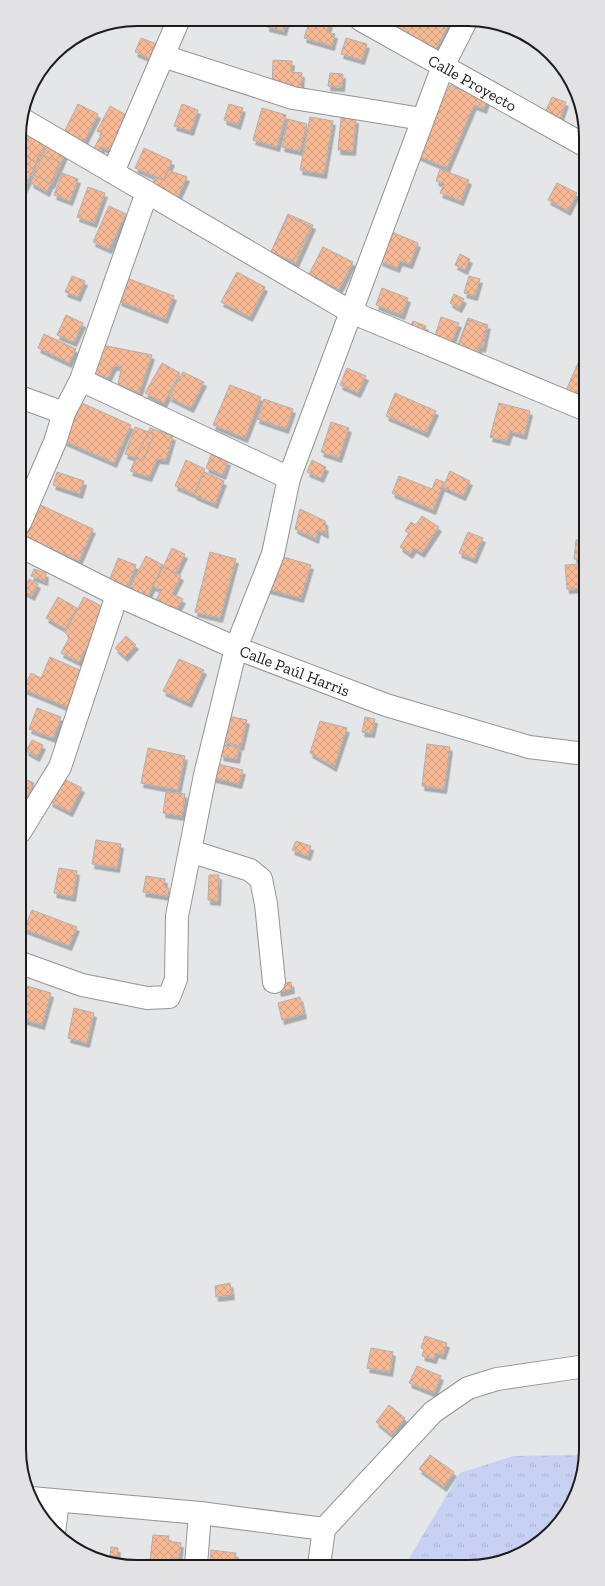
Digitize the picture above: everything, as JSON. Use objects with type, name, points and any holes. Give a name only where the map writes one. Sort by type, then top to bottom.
[{"type":"street","points":[[113,172],[176,26]]},
{"type":"street","name":"Calle Proyecto","points":[[372,26],[579,142]]},
{"type":"street","points":[[26,965],[82,985],[147,998],[169,997],[176,979],[178,916],[190,851],[205,775],[236,648],[273,554],[289,478],[422,119],[443,66],[463,26]]},
{"type":"street","points":[[163,56],[293,98],[422,119]]},
{"type":"street","points":[[27,122],[351,312],[579,407]]},
{"type":"street","points":[[26,509],[55,442],[64,413],[81,380],[147,192]]},
{"type":"street","points":[[81,380],[289,478]]},
{"type":"street","points":[[26,399],[64,413]]},
{"type":"street","name":"Calle Paúl Harris","points":[[26,549],[117,594],[236,648],[386,705],[530,747],[579,753]]},
{"type":"street","points":[[26,822],[60,767],[117,594]]},
{"type":"street","points":[[190,851],[250,870],[261,879],[266,904],[274,982]]},
{"type":"street","points":[[320,1560],[324,1529],[433,1412],[468,1388],[497,1379],[579,1367]]},
{"type":"street","points":[[37,1499],[200,1513],[324,1529]]},
{"type":"street","points":[[55,1524],[58,1501]]},
{"type":"street","points":[[196,1560],[200,1513]]},
{"type":"green space","points":[[579,1455],[577,1471],[571,1492],[560,1511],[547,1528],[524,1545],[511,1552],[490,1558],[468,1560],[408,1560],[460,1473],[513,1456]]},
{"type":"building","points":[[267,26],[285,26],[284,31]]},
{"type":"building","points":[[308,26],[329,26],[327,32],[335,34],[332,46],[304,38]]},
{"type":"building","points":[[397,26],[448,26],[434,52],[395,31]]},
{"type":"building","points":[[141,38],[159,45],[153,60],[135,52]]},
{"type":"building","points":[[346,38],[367,44],[362,60],[341,54]]},
{"type":"building","points":[[273,60],[292,61],[291,72],[302,73],[301,91],[272,89]]},
{"type":"building","points":[[330,73],[343,74],[342,87],[328,86]]},
{"type":"building","points":[[450,85],[487,100],[484,109],[474,105],[447,168],[411,153],[439,88],[447,91]]},
{"type":"building","points":[[552,97],[566,102],[559,122],[545,113]]},
{"type":"building","points":[[78,104],[98,114],[84,142],[64,132]]},
{"type":"building","points":[[182,104],[198,110],[191,131],[174,126]]},
{"type":"building","points":[[229,104],[243,108],[238,125],[224,120]]},
{"type":"building","points":[[110,106],[130,117],[112,152],[102,147],[100,153],[93,150],[102,133],[97,131]]},
{"type":"building","points":[[262,108],[286,115],[277,147],[253,140]]},
{"type":"building","points":[[310,117],[333,121],[324,174],[300,170]]},
{"type":"building","points":[[341,118],[356,119],[353,151],[338,150]]},
{"type":"building","points":[[288,119],[307,124],[300,151],[282,147]]},
{"type":"building","points":[[28,136],[46,145],[26,185],[26,140]]},
{"type":"building","points":[[47,146],[65,154],[52,184],[34,175]]},
{"type":"building","points":[[144,148],[172,161],[164,180],[135,168]]},
{"type":"building","points":[[39,154],[60,162],[47,192],[31,183]]},
{"type":"building","points":[[26,157],[37,162],[26,184]]},
{"type":"building","points":[[440,169],[469,180],[461,201],[440,193],[444,184],[436,181]]},
{"type":"building","points":[[168,170],[187,177],[177,199],[151,188],[155,177],[164,180]]},
{"type":"building","points":[[62,173],[78,179],[70,201],[54,195]]},
{"type":"building","points":[[557,183],[577,193],[568,211],[548,200]]},
{"type":"building","points":[[88,187],[105,193],[94,223],[77,217]]},
{"type":"building","points":[[109,206],[126,214],[109,249],[93,242]]},
{"type":"building","points":[[288,214],[313,225],[296,263],[271,252]]},
{"type":"building","points":[[288,216],[311,227],[293,262],[271,252]]},
{"type":"building","points":[[392,232],[418,243],[410,264],[400,261],[397,268],[380,261]]},
{"type":"building","points":[[323,247],[353,262],[339,290],[309,274]]},
{"type":"building","points":[[460,254],[470,259],[465,270],[455,265]]},
{"type":"building","points":[[237,272],[265,287],[250,317],[221,302]]},
{"type":"building","points":[[72,276],[85,281],[78,297],[65,292]]},
{"type":"building","points":[[469,276],[480,279],[475,296],[464,293]]},
{"type":"building","points":[[127,278],[174,296],[165,319],[119,301]]},
{"type":"building","points":[[382,288],[408,298],[402,315],[376,305]]},
{"type":"building","points":[[454,294],[464,299],[459,308],[450,303]]},
{"type":"building","points":[[66,315],[83,323],[74,342],[57,335]]},
{"type":"building","points":[[441,317],[459,323],[452,342],[435,336]]},
{"type":"building","points":[[468,318],[488,325],[476,357],[456,350]]},
{"type":"building","points":[[468,320],[487,328],[483,348],[479,346],[474,359],[456,352]]},
{"type":"building","points":[[413,321],[426,326],[422,338],[408,332]]},
{"type":"building","points":[[44,334],[76,349],[69,363],[38,348]]},
{"type":"building","points":[[102,345],[152,355],[139,393],[118,384],[122,366],[114,366],[108,378],[93,373]]},
{"type":"building","points":[[162,363],[180,373],[164,403],[145,393]]},
{"type":"building","points":[[578,363],[579,400],[565,393]]},
{"type":"building","points":[[347,368],[366,376],[358,393],[340,385]]},
{"type":"building","points":[[183,372],[204,382],[191,408],[169,397]]},
{"type":"building","points":[[230,385],[261,397],[245,438],[213,425]]},
{"type":"building","points":[[395,393],[436,411],[426,433],[386,416]]},
{"type":"building","points":[[264,399],[293,409],[286,429],[257,419]]},
{"type":"building","points":[[82,403],[131,425],[114,463],[64,441]]},
{"type":"building","points":[[499,403],[530,411],[524,435],[510,431],[507,441],[490,437]]},
{"type":"building","points":[[331,422],[349,428],[339,458],[321,452]]},
{"type":"building","points":[[135,427],[154,434],[143,461],[125,454]]},
{"type":"building","points":[[150,428],[173,436],[166,460],[157,459],[149,477],[130,471]]},
{"type":"building","points":[[211,455],[228,461],[223,475],[206,468]]},
{"type":"building","points":[[186,460],[205,469],[194,494],[175,486]]},
{"type":"building","points":[[312,460],[326,467],[321,478],[307,472]]},
{"type":"building","points":[[450,471],[470,481],[463,496],[443,487]]},
{"type":"building","points":[[57,472],[84,481],[80,494],[53,485]]},
{"type":"building","points":[[204,472],[224,481],[215,504],[194,495]]},
{"type":"building","points":[[399,476],[432,489],[436,479],[444,482],[433,510],[392,493]]},
{"type":"building","points":[[34,502],[93,529],[79,561],[26,538],[26,521]]},
{"type":"building","points":[[300,509],[325,521],[326,534],[318,530],[316,539],[295,529]]},
{"type":"building","points":[[422,516],[439,527],[422,553],[414,548],[410,554],[400,547],[409,533],[405,531],[411,522],[416,525]]},
{"type":"building","points":[[468,532],[483,538],[474,559],[459,553]]},
{"type":"building","points":[[576,540],[579,540],[579,560],[574,559]]},
{"type":"building","points":[[172,548],[185,554],[176,573],[163,567]]},
{"type":"building","points":[[210,552],[236,559],[220,618],[195,612]]},
{"type":"building","points":[[273,554],[311,565],[301,598],[264,588]]},
{"type":"building","points":[[146,556],[163,565],[144,604],[126,595]]},
{"type":"building","points":[[118,558],[136,565],[127,588],[109,581]]},
{"type":"building","points":[[579,564],[579,588],[567,589],[565,565]]},
{"type":"building","points":[[163,567],[181,576],[172,594],[183,599],[174,615],[154,604],[161,590],[153,586]]},
{"type":"building","points":[[34,569],[46,573],[45,581],[31,576]]},
{"type":"building","points":[[29,579],[38,584],[32,596],[26,593],[26,585]]},
{"type":"building","points":[[58,597],[77,608],[65,629],[46,618]]},
{"type":"building","points":[[84,597],[107,609],[79,662],[61,653],[69,638],[65,632]]},
{"type":"building","points":[[126,636],[136,645],[125,657],[115,648]]},
{"type":"building","points":[[50,657],[82,671],[67,707],[26,690],[26,683],[31,673],[41,678]]},
{"type":"building","points":[[179,659],[204,670],[189,703],[163,691]]},
{"type":"building","points":[[37,708],[61,717],[53,738],[29,729]]},
{"type":"building","points":[[228,716],[247,720],[241,746],[223,742]]},
{"type":"building","points":[[365,717],[375,719],[372,733],[362,732]]},
{"type":"building","points":[[320,721],[347,728],[334,767],[310,753]]},
{"type":"building","points":[[32,740],[43,745],[37,757],[26,751]]},
{"type":"building","points":[[427,744],[450,747],[444,789],[422,786]]},
{"type":"building","points":[[223,745],[239,747],[237,759],[221,756]]},
{"type":"building","points":[[148,748],[185,756],[178,790],[141,783]]},
{"type":"building","points":[[214,763],[243,770],[239,784],[210,777]]},
{"type":"building","points":[[62,778],[82,788],[70,812],[50,802]]},
{"type":"building","points":[[26,780],[34,783],[26,799]]},
{"type":"building","points":[[166,792],[185,794],[182,816],[163,813]]},
{"type":"building","points":[[96,840],[121,844],[117,868],[92,864]]},
{"type":"building","points":[[296,841],[311,846],[308,856],[292,850]]},
{"type":"building","points":[[59,868],[77,871],[73,897],[54,893]]},
{"type":"building","points":[[209,875],[219,875],[218,901],[208,900]]},
{"type":"building","points":[[146,876],[165,879],[164,887],[169,888],[168,896],[143,892]]},
{"type":"building","points":[[32,910],[77,927],[69,946],[26,930],[26,924]]},
{"type":"building","points":[[291,982],[292,989],[279,992],[277,985]]},
{"type":"building","points":[[27,986],[51,993],[42,1025],[26,1020]]},
{"type":"building","points":[[300,997],[304,1014],[282,1020],[278,1003]]},
{"type":"building","points":[[74,1008],[94,1013],[87,1043],[68,1038]]},
{"type":"building","points":[[230,1283],[232,1295],[216,1297],[215,1286]]},
{"type":"building","points":[[425,1336],[447,1343],[443,1355],[436,1353],[434,1359],[422,1356],[424,1349],[421,1348]]},
{"type":"building","points":[[371,1348],[393,1352],[390,1372],[367,1368]]},
{"type":"building","points":[[417,1366],[441,1376],[434,1393],[409,1383]]},
{"type":"building","points":[[389,1405],[405,1418],[392,1435],[376,1422]]},
{"type":"building","points":[[430,1455],[454,1472],[444,1487],[419,1469]]},
{"type":"building","points":[[153,1535],[169,1536],[168,1541],[181,1543],[179,1558],[171,1558],[171,1560],[150,1560]]},
{"type":"building","points":[[111,1547],[118,1548],[117,1557],[110,1556]]},
{"type":"building","points":[[211,1550],[236,1553],[235,1560],[210,1560]]}]
